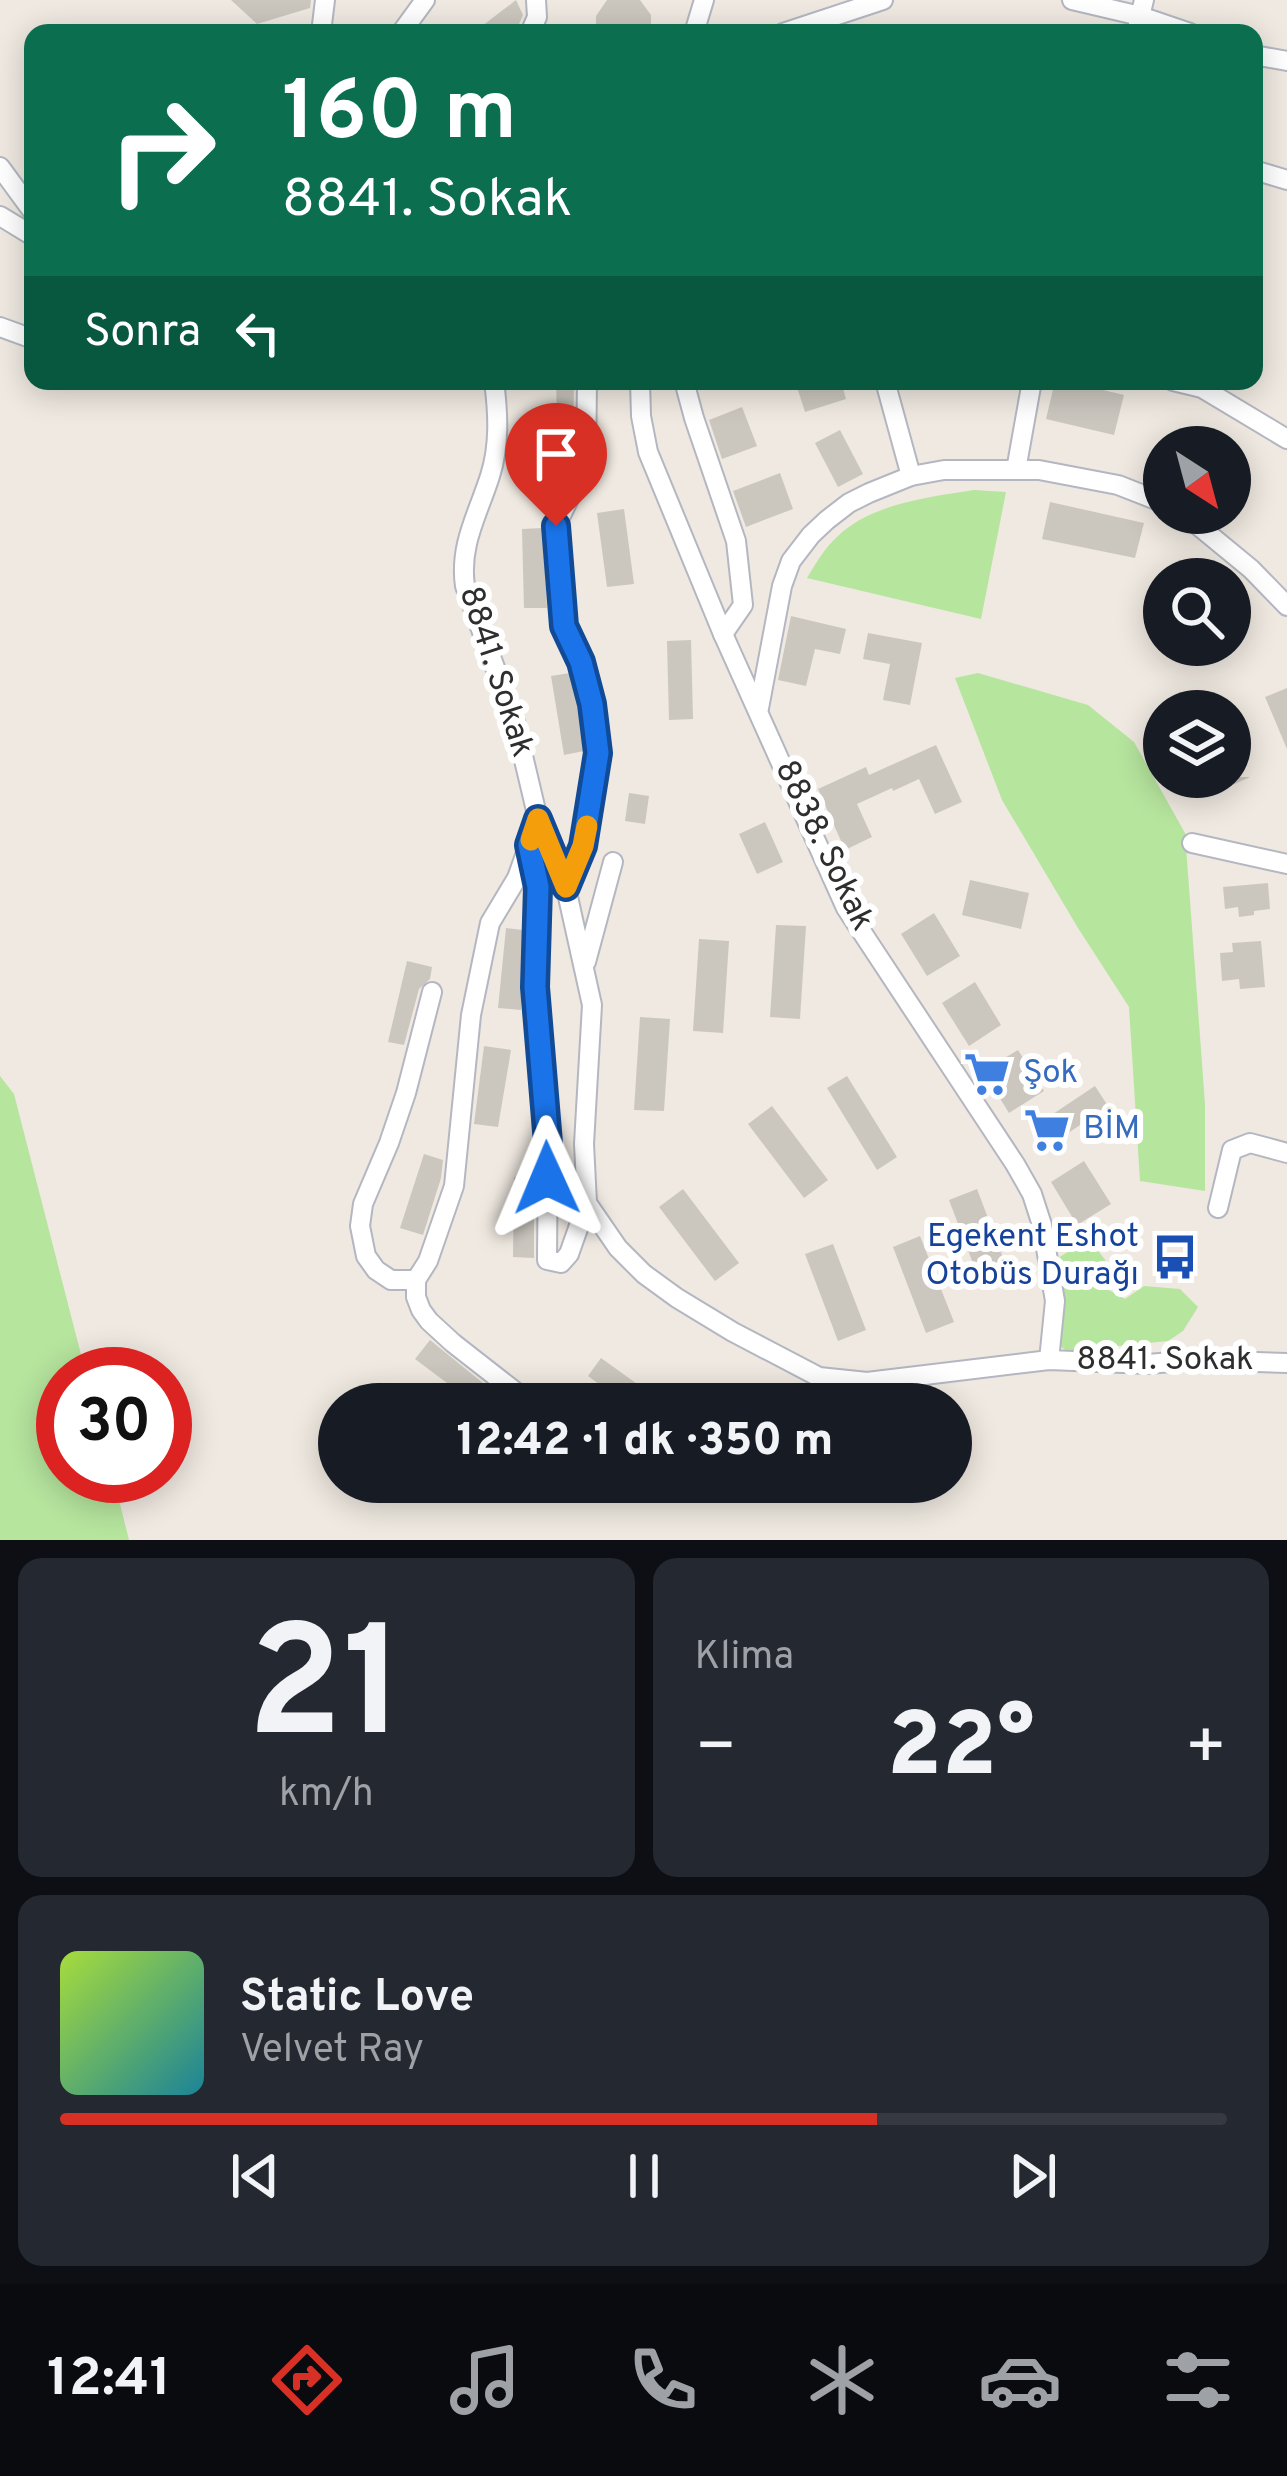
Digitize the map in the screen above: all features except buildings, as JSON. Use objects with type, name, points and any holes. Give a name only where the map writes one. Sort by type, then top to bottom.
[{"type":"street","points":[[810,24],[883,0]]},
{"type":"street","points":[[1072,0],[1140,16]]},
{"type":"street","points":[[0,167],[24,200]]},
{"type":"street","name":"8841. Sokak","points":[[495,390],[498,417],[492,471],[465,541],[462,567],[515,722],[538,819],[566,887],[592,1004],[584,1144],[587,1203],[618,1248],[677,1298],[819,1377],[867,1382],[1049,1360],[1287,1363]]},
{"type":"street","points":[[566,887],[583,846],[598,753],[587,682],[564,626],[556,526],[586,463],[587,390]]},
{"type":"street","name":"8838. Sokak","points":[[640,390],[648,452],[723,634],[846,908],[1032,1194],[1055,1301],[1049,1360]]},
{"type":"street","points":[[686,390],[736,541],[742,605],[723,634]]},
{"type":"street","points":[[887,390],[911,476]]},
{"type":"street","points":[[1016,470],[1030,390]]},
{"type":"street","points":[[1205,390],[1287,439]]},
{"type":"street","points":[[759,709],[791,561],[811,535],[849,503],[911,476],[944,470],[1040,470],[1118,485],[1143,495]]},
{"type":"street","points":[[1209,534],[1287,606]]},
{"type":"street","points":[[505,1383],[429,1322],[416,1297],[416,1280],[428,1261],[454,1186],[471,1015],[490,923],[517,878],[538,819]]},
{"type":"street","points":[[1192,843],[1287,864]]},
{"type":"street","points":[[529,845],[538,887],[535,987],[548,1143],[547,1260],[561,1263],[569,1254],[587,1203]]},
{"type":"street","points":[[584,968],[613,862]]},
{"type":"street","points":[[416,1280],[391,1280],[376,1270],[367,1256],[360,1226],[363,1204],[406,1093],[433,992]]},
{"type":"street","points":[[1218,1208],[1232,1150],[1250,1144],[1287,1153]]},
{"type":"green space","points":[[974,490],[1006,492],[981,619],[807,578],[832,542],[865,517],[900,504]]},
{"type":"green space","points":[[978,673],[1088,705],[1134,742],[1143,758],[1143,798],[1165,798],[1185,833],[1205,1104],[1205,1191],[1140,1181],[1129,1007],[1002,800],[955,678]]},
{"type":"green space","points":[[0,1076],[14,1094],[79,1347],[36,1347],[36,1503],[120,1503],[129,1540],[0,1540]]},
{"type":"green space","points":[[1089,1239],[1106,1261],[1100,1285],[1125,1299],[1144,1286],[1180,1289],[1198,1307],[1183,1331],[1168,1341],[1067,1351],[1060,1346],[1063,1314],[1058,1258]]},
{"type":"slow traffic","points":[[531,840],[538,819],[566,887],[587,826]]},
{"type":"place","name":"Şok","points":[[987,1074]]},
{"type":"place","name":"BİM","points":[[1047,1130]]},
{"type":"place","name":"Egekent Eshot Otobüs Durağı","points":[[1175,1257]]},
{"type":"route","points":[[547,1178],[535,987],[538,887],[529,845],[538,819],[566,887],[583,846],[598,753],[592,704],[560,606],[556,526]]}]
